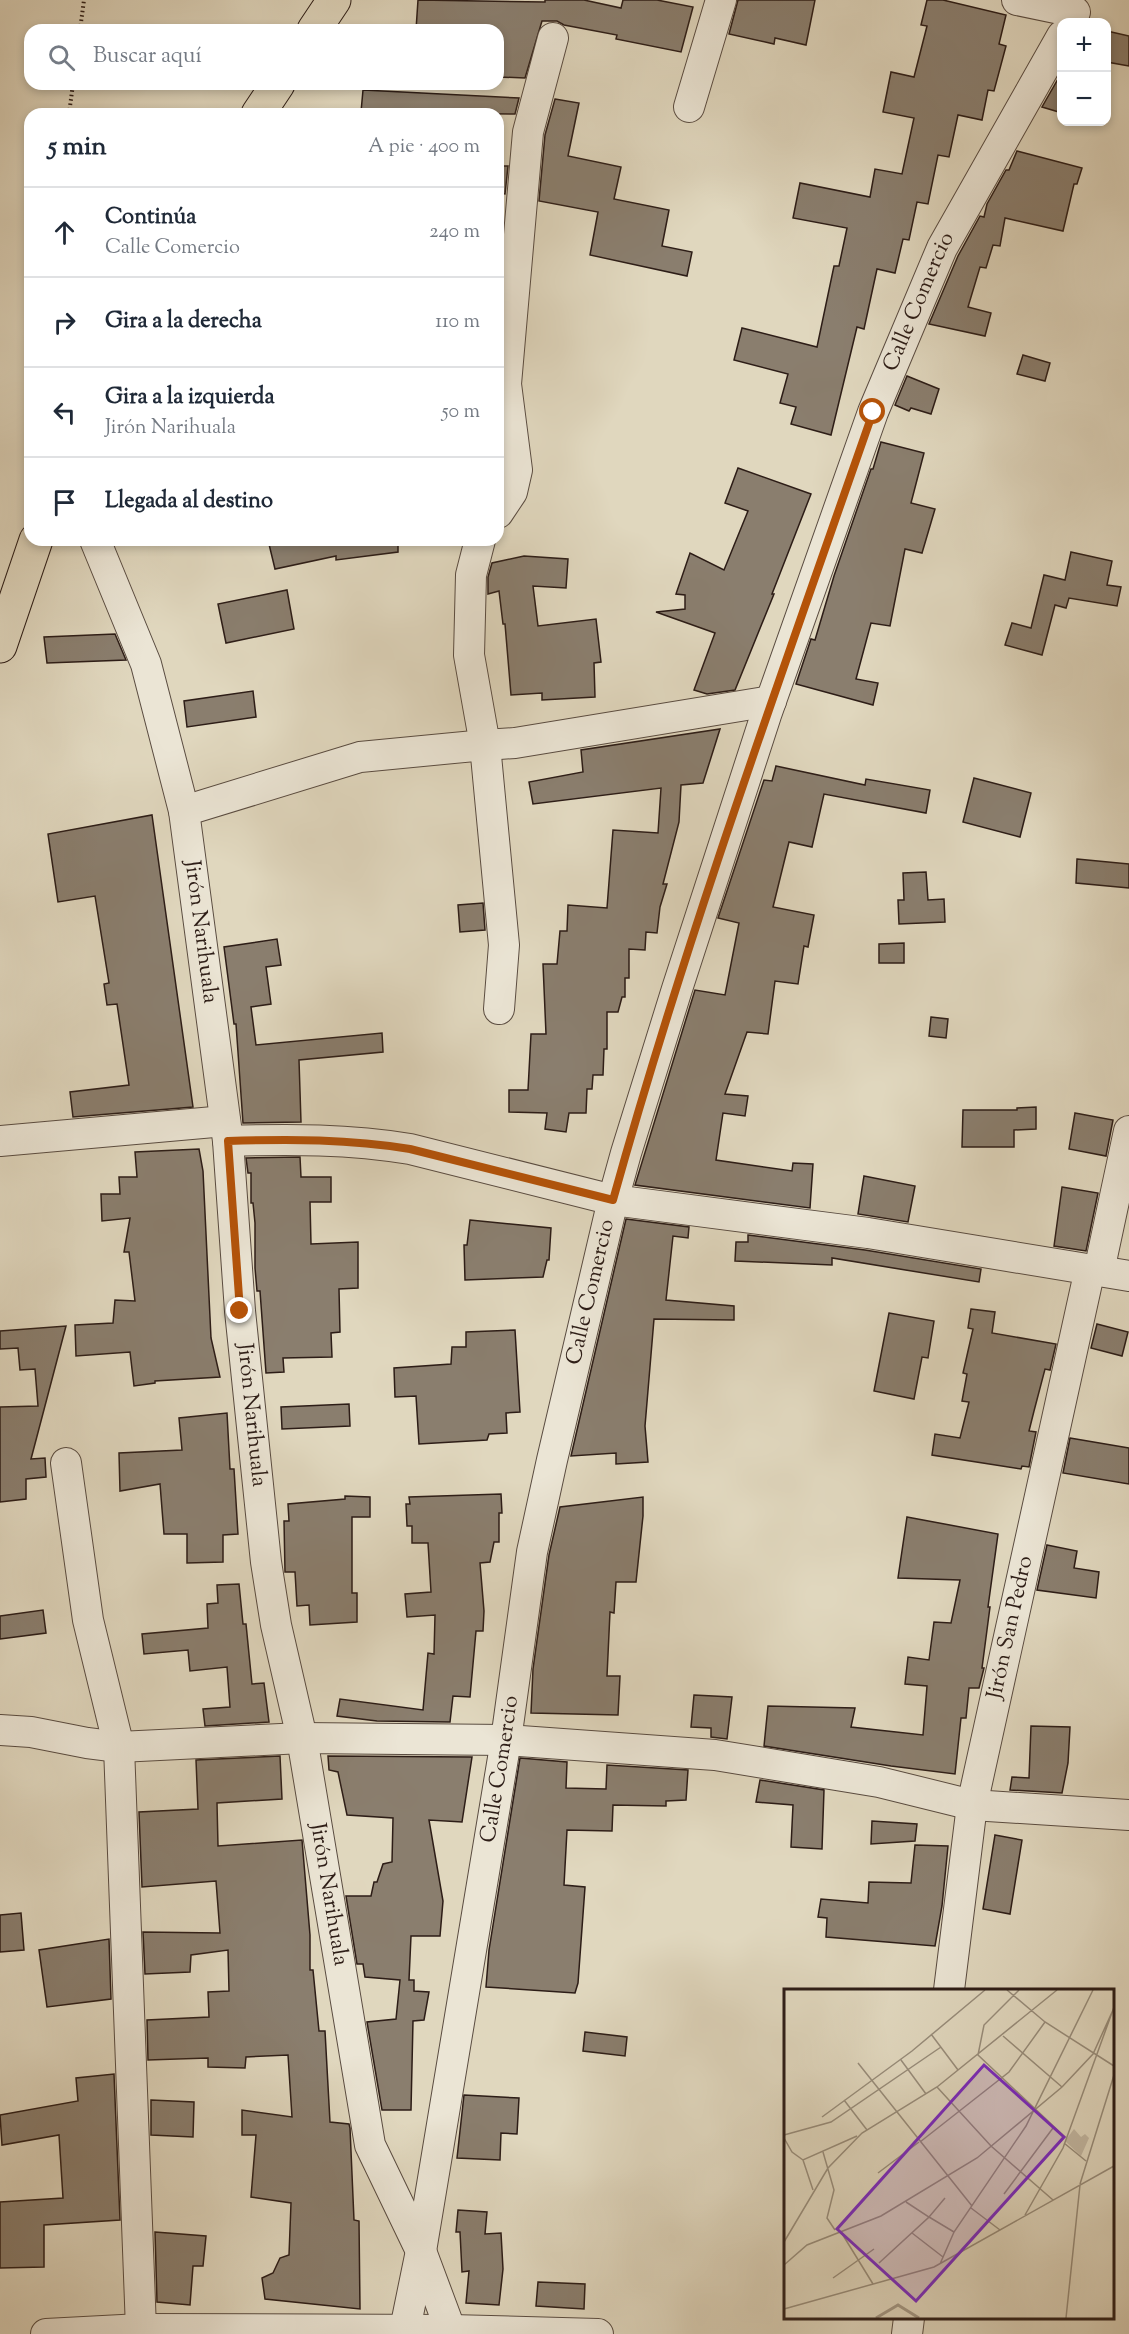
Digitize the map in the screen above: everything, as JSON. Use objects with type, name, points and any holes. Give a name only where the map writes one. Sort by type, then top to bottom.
[{"type":"main road","points":[[318,24],[334,0]]},
{"type":"main road","points":[[262,108],[274,90]]},
{"type":"main road","points":[[0,646],[34,546]]},
{"type":"street","points":[[689,107],[721,0]]},
{"type":"street","points":[[1017,0],[1071,18]]},
{"type":"street","points":[[504,501],[512,492],[517,470],[506,384],[528,132],[553,38]]},
{"type":"street","name":"Calle Comercio","points":[[404,2332],[421,2251],[506,1740],[532,1552],[613,1200],[677,989],[771,701],[873,412],[942,248],[1057,43]]},
{"type":"street","name":"Jirón Narihuala","points":[[97,546],[146,664],[184,811],[226,1131],[240,1311],[266,1562],[276,1625],[302,1738],[370,2145],[421,2251],[452,2332]]},
{"type":"street","points":[[478,546],[471,575],[469,656],[485,745],[504,945],[499,1009]]},
{"type":"street","points":[[184,811],[360,757],[515,743],[771,701]]},
{"type":"street","points":[[0,1141],[226,1131],[381,1144],[410,1149],[613,1200],[868,1233],[1129,1276]]},
{"type":"street","name":"Jirón San Pedro","points":[[949,1989],[972,1805],[1129,1131]]},
{"type":"street","points":[[66,1463],[88,1620],[119,1746],[141,2329]]},
{"type":"street","points":[[0,1730],[31,1732],[87,1743],[119,1746],[302,1738],[506,1740],[715,1755],[879,1782],[972,1805],[1129,1815]]},
{"type":"street","points":[[908,2334],[909,2319]]},
{"type":"street","points":[[46,2334],[141,2329],[598,2334]]},
{"type":"path","points":[[81,24],[84,0]]},
{"type":"path","points":[[70,108],[72,90]]},
{"type":"building","points":[[418,0],[545,2],[545,0],[584,0],[621,8],[623,0],[657,0],[693,7],[681,52],[616,39],[617,35],[564,25],[557,21],[542,21],[525,78],[504,77],[504,24],[416,24]]},
{"type":"building","points":[[738,0],[815,0],[806,45],[775,38],[774,44],[729,34]]},
{"type":"building","points":[[927,0],[943,0],[1006,15],[999,44],[1006,46],[994,91],[988,90],[982,120],[958,115],[949,157],[938,155],[928,204],[917,202],[909,240],[903,239],[895,273],[877,269],[864,329],[857,327],[831,435],[791,424],[796,407],[780,403],[788,374],[734,360],[742,328],[817,347],[834,266],[839,266],[847,228],[793,218],[800,183],[870,197],[875,169],[902,174],[914,118],[883,112],[891,72],[914,77],[927,26],[921,25]]},
{"type":"building","points":[[1111,32],[1129,36],[1129,66],[1111,63]]},
{"type":"building","points":[[1057,81],[1057,112],[1042,107]]},
{"type":"building","points":[[363,90],[519,98],[515,114],[504,114],[504,108],[361,108]]},
{"type":"building","points":[[555,99],[579,103],[568,156],[621,167],[614,199],[669,210],[662,246],[692,252],[687,276],[590,255],[598,212],[539,201],[545,135]]},
{"type":"building","points":[[1017,151],[1082,168],[1077,184],[1074,184],[1063,231],[1005,218],[1000,246],[993,245],[986,268],[980,267],[968,307],[991,313],[985,336],[929,324],[958,256],[980,216],[984,217],[987,204],[1006,170],[1009,170]]},
{"type":"building","points":[[504,166],[508,166],[505,194]]},
{"type":"building","points":[[1023,355],[1050,363],[1045,381],[1017,374]]},
{"type":"building","points":[[907,376],[939,389],[931,414],[911,408],[909,411],[895,405]]},
{"type":"building","points":[[881,442],[924,453],[911,503],[935,509],[922,553],[905,549],[890,626],[871,623],[856,679],[878,683],[873,705],[796,684],[811,639],[815,640],[834,576]]},
{"type":"building","points":[[738,468],[811,494],[735,690],[707,694],[694,690],[715,633],[656,612],[685,609],[685,595],[676,594],[690,553],[724,570],[748,511],[725,503]]},
{"type":"building","points":[[269,546],[398,546],[398,552],[336,560],[336,556],[275,569]]},
{"type":"building","points":[[1071,552],[1112,561],[1107,585],[1121,587],[1117,606],[1069,598],[1066,608],[1055,605],[1042,655],[1005,645],[1012,623],[1031,628],[1044,575],[1065,580]]},
{"type":"building","points":[[524,556],[568,559],[566,588],[533,586],[538,626],[596,619],[601,662],[594,663],[595,697],[542,700],[542,693],[511,695],[505,624],[503,624],[499,591],[488,594],[488,577],[492,563]]},
{"type":"building","points":[[287,590],[294,629],[226,643],[218,604]]},
{"type":"building","points":[[115,634],[126,660],[47,663],[44,637]]},
{"type":"building","points":[[253,691],[256,717],[187,727],[184,701]]},
{"type":"building","points":[[720,729],[703,783],[681,785],[679,822],[663,884],[667,884],[660,907],[657,933],[646,932],[645,950],[629,949],[629,978],[625,978],[625,997],[622,997],[618,1012],[607,1012],[607,1049],[604,1049],[603,1075],[593,1075],[592,1089],[587,1089],[586,1113],[569,1113],[566,1132],[545,1129],[547,1113],[509,1112],[509,1090],[528,1090],[531,1034],[546,1034],[543,964],[557,964],[560,931],[567,931],[568,905],[607,908],[613,830],[658,833],[661,788],[533,804],[529,782],[583,772],[581,750]]},
{"type":"building","points":[[776,766],[865,785],[866,779],[930,790],[926,813],[824,794],[812,847],[789,842],[773,907],[814,915],[808,947],[804,946],[798,984],[775,981],[768,1034],[747,1032],[725,1094],[748,1096],[745,1116],[723,1113],[716,1160],[792,1171],[793,1163],[813,1164],[810,1208],[635,1185],[695,990],[725,995],[739,923],[718,918],[764,780],[772,781]]},
{"type":"building","points":[[974,778],[1031,793],[1020,837],[963,822]]},
{"type":"building","points":[[152,815],[193,1107],[73,1117],[70,1092],[129,1085],[117,1004],[107,1005],[104,984],[109,983],[95,896],[58,902],[48,834]]},
{"type":"building","points":[[1077,859],[1129,864],[1129,888],[1076,883]]},
{"type":"building","points":[[926,872],[928,900],[944,899],[945,922],[899,924],[898,900],[904,900],[903,873]]},
{"type":"building","points":[[483,903],[485,930],[460,932],[458,905]]},
{"type":"building","points":[[277,939],[281,965],[266,967],[271,1004],[251,1007],[256,1045],[382,1033],[383,1052],[299,1060],[301,1122],[243,1123],[236,1024],[234,1024],[224,947]]},
{"type":"building","points":[[904,943],[904,963],[879,963],[879,944]]},
{"type":"building","points":[[931,1017],[948,1019],[946,1038],[929,1036]]},
{"type":"building","points":[[1036,1107],[1036,1129],[1014,1130],[1014,1147],[962,1147],[963,1110],[1017,1110],[1017,1108]]},
{"type":"building","points":[[1075,1113],[1113,1120],[1106,1156],[1069,1149]]},
{"type":"building","points":[[199,1149],[203,1171],[211,1338],[220,1377],[155,1381],[155,1383],[134,1386],[130,1352],[76,1356],[75,1325],[113,1323],[115,1300],[135,1301],[129,1252],[124,1252],[130,1218],[102,1221],[101,1194],[120,1194],[119,1177],[137,1177],[135,1152]]},
{"type":"building","points":[[300,1157],[301,1177],[331,1177],[331,1202],[310,1202],[311,1244],[358,1242],[358,1288],[339,1289],[340,1332],[331,1333],[332,1357],[283,1358],[284,1372],[266,1373],[260,1291],[257,1291],[255,1268],[255,1223],[253,1203],[251,1203],[251,1173],[248,1173],[246,1158]]},
{"type":"building","points":[[864,1176],[915,1186],[908,1222],[858,1214]]},
{"type":"building","points":[[1062,1187],[1098,1193],[1086,1251],[1054,1246]]},
{"type":"building","points":[[626,1219],[689,1227],[688,1238],[673,1236],[666,1300],[734,1306],[734,1320],[654,1319],[645,1426],[648,1462],[616,1464],[616,1453],[571,1456]]},
{"type":"building","points":[[470,1220],[551,1228],[549,1260],[547,1260],[543,1277],[465,1280],[464,1245],[467,1245]]},
{"type":"building","points":[[748,1235],[865,1250],[981,1269],[979,1282],[832,1258],[832,1265],[735,1261],[736,1242],[748,1242]]},
{"type":"building","points":[[971,1309],[995,1312],[992,1333],[1056,1344],[1050,1370],[1045,1369],[1029,1431],[1036,1432],[1029,1467],[1022,1466],[1021,1469],[932,1455],[935,1434],[960,1438],[969,1402],[962,1401],[967,1374],[963,1373],[973,1329],[968,1328]]},
{"type":"building","points":[[889,1313],[934,1321],[928,1358],[922,1357],[914,1399],[874,1391]]},
{"type":"building","points":[[1097,1324],[1128,1332],[1122,1356],[1091,1348]]},
{"type":"building","points":[[66,1326],[31,1459],[45,1458],[46,1477],[26,1479],[26,1499],[0,1502],[0,1407],[38,1406],[35,1369],[20,1370],[18,1348],[0,1349],[0,1331]]},
{"type":"building","points":[[515,1330],[520,1412],[506,1413],[507,1433],[489,1434],[487,1440],[419,1444],[416,1396],[395,1397],[394,1368],[451,1364],[452,1347],[466,1347],[466,1332]]},
{"type":"building","points":[[349,1404],[350,1426],[282,1429],[281,1407]]},
{"type":"building","points":[[227,1413],[230,1469],[234,1469],[238,1534],[223,1535],[223,1562],[187,1563],[187,1534],[164,1534],[160,1484],[120,1491],[119,1453],[182,1450],[179,1418]]},
{"type":"building","points":[[1070,1438],[1129,1448],[1129,1484],[1063,1473]]},
{"type":"building","points":[[501,1494],[499,1542],[494,1542],[490,1562],[480,1563],[484,1611],[483,1631],[476,1631],[470,1697],[453,1696],[450,1722],[377,1721],[337,1716],[340,1699],[423,1710],[428,1653],[434,1654],[435,1615],[407,1617],[405,1594],[431,1592],[428,1543],[412,1543],[412,1526],[407,1526],[406,1504],[410,1504],[409,1497]]},
{"type":"building","points":[[345,1496],[370,1497],[370,1517],[352,1517],[352,1593],[357,1593],[357,1622],[310,1625],[309,1605],[297,1606],[295,1572],[285,1572],[284,1521],[289,1521],[288,1504],[345,1499]]},
{"type":"building","points":[[643,1497],[636,1582],[616,1582],[614,1613],[610,1612],[607,1676],[620,1676],[618,1715],[531,1713],[533,1669],[549,1555],[560,1507]]},
{"type":"building","points":[[907,1517],[998,1534],[988,1607],[990,1607],[982,1668],[984,1668],[979,1688],[969,1688],[966,1718],[961,1718],[955,1774],[764,1746],[768,1706],[855,1708],[851,1727],[923,1735],[927,1686],[905,1684],[908,1657],[929,1660],[934,1622],[951,1623],[960,1580],[898,1578]]},
{"type":"building","points":[[1047,1545],[1077,1551],[1074,1568],[1099,1572],[1096,1598],[1037,1590]]},
{"type":"building","points":[[239,1584],[252,1684],[264,1683],[269,1722],[205,1726],[203,1709],[230,1707],[227,1667],[190,1671],[188,1650],[144,1654],[142,1634],[208,1628],[207,1604],[218,1603],[217,1585]]},
{"type":"building","points":[[43,1610],[46,1633],[0,1639],[0,1616]]},
{"type":"building","points":[[694,1695],[732,1697],[727,1739],[711,1737],[711,1728],[691,1727]]},
{"type":"building","points":[[1031,1726],[1070,1727],[1068,1763],[1062,1793],[1010,1790],[1012,1777],[1029,1778]]},
{"type":"building","points":[[280,1756],[282,1799],[217,1803],[218,1846],[302,1840],[310,1935],[310,1970],[313,1970],[319,2031],[325,2031],[330,2122],[349,2124],[350,2128],[354,2220],[359,2221],[360,2309],[265,2299],[262,2278],[273,2273],[280,2258],[289,2255],[291,2203],[251,2197],[256,2135],[242,2135],[242,2110],[292,2117],[288,2055],[246,2057],[245,2068],[208,2067],[208,2058],[148,2060],[147,2020],[209,2017],[208,1992],[229,1991],[228,1950],[191,1955],[190,1972],[145,1974],[143,1932],[220,1933],[216,1881],[142,1887],[139,1812],[198,1809],[196,1760]]},
{"type":"building","points":[[328,1756],[472,1757],[462,1822],[429,1820],[443,1901],[440,1936],[411,1936],[409,1980],[414,1980],[414,1991],[429,1992],[424,2020],[413,2021],[411,2110],[382,2110],[367,2022],[396,2019],[400,1980],[365,1977],[363,1964],[357,1964],[346,1896],[371,1896],[374,1882],[377,1882],[383,1864],[392,1862],[393,1818],[347,1815],[338,1772],[329,1770]]},
{"type":"building","points":[[520,1758],[567,1762],[566,1788],[606,1789],[607,1765],[688,1770],[686,1800],[666,1801],[666,1806],[613,1805],[612,1831],[567,1830],[564,1885],[585,1887],[578,1983],[575,1993],[486,1987],[489,1950]]},
{"type":"building","points":[[760,1780],[824,1790],[822,1849],[791,1847],[793,1805],[756,1802]]},
{"type":"building","points":[[872,1821],[917,1824],[915,1841],[871,1844]]},
{"type":"building","points":[[995,1835],[1022,1840],[1010,1914],[983,1909]]},
{"type":"building","points":[[915,1845],[948,1846],[935,1946],[826,1937],[827,1918],[818,1917],[821,1899],[868,1903],[869,1882],[911,1883]]},
{"type":"building","points":[[21,1913],[24,1950],[0,1952],[0,1915]]},
{"type":"building","points":[[109,1939],[111,1999],[47,2007],[39,1950]]},
{"type":"building","points":[[585,2032],[627,2037],[625,2056],[583,2051]]},
{"type":"building","points":[[114,2074],[120,2220],[44,2225],[44,2267],[0,2268],[0,2202],[63,2198],[59,2135],[2,2145],[0,2115],[78,2101],[76,2078]]},
{"type":"building","points":[[464,2095],[519,2098],[517,2134],[501,2133],[500,2160],[457,2158]]},
{"type":"building","points":[[151,2100],[194,2102],[193,2137],[151,2135]]},
{"type":"building","points":[[458,2210],[487,2212],[485,2234],[501,2233],[503,2269],[499,2305],[466,2303],[469,2271],[462,2272],[460,2232],[456,2232]]},
{"type":"building","points":[[155,2232],[206,2236],[203,2266],[193,2266],[190,2305],[157,2302]]},
{"type":"building","points":[[538,2282],[585,2284],[584,2309],[536,2306]]},
{"type":"route","points":[[240,1311],[228,1141],[317,1139],[381,1144],[410,1149],[613,1200],[677,989],[766,715],[873,412]]}]
